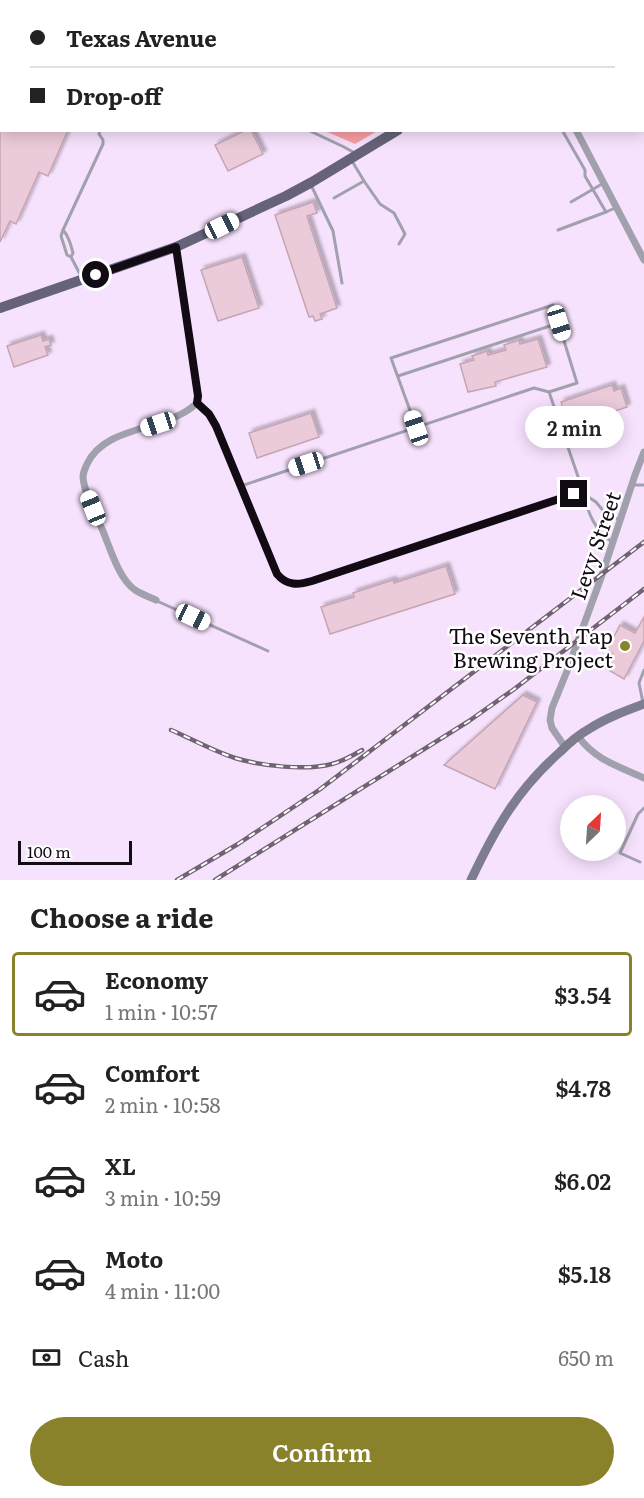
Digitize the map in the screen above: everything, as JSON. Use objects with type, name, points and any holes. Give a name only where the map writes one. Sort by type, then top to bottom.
[{"type":"main road","points":[[0,308],[202,236],[310,184],[395,132]]},
{"type":"main road","points":[[471,880],[495,832],[515,800],[540,771],[578,736],[611,717],[644,704]]},
{"type":"street","points":[[577,132],[644,260]]},
{"type":"street","points":[[156,600],[135,590],[125,580],[83,479],[90,459],[106,442],[158,424],[189,410],[197,403],[198,396],[176,247]]},
{"type":"street","name":"Levy Street","points":[[565,747],[552,728],[550,720],[552,708],[579,639],[644,452]]},
{"type":"street","points":[[578,736],[599,758],[644,778]]},
{"type":"lane","points":[[82,279],[71,257],[73,253],[68,234],[63,230],[103,144],[100,132]]},
{"type":"lane","points":[[312,132],[344,147],[354,157],[364,181],[380,204],[394,213],[405,234],[399,244]]},
{"type":"lane","points":[[563,132],[606,212]]},
{"type":"lane","points":[[334,198],[364,181]]},
{"type":"lane","points":[[571,202],[604,183]]},
{"type":"lane","points":[[310,184],[333,231],[342,283]]},
{"type":"lane","points":[[558,230],[616,207]]},
{"type":"lane","points":[[241,486],[416,428],[534,388],[549,392],[578,383],[553,305],[391,358],[416,428]]},
{"type":"lane","points":[[398,376],[559,323]]},
{"type":"lane","points":[[549,392],[584,494],[586,506],[596,528],[602,536],[612,542]]},
{"type":"lane","points":[[197,403],[209,414],[216,426],[277,574],[294,584],[312,581],[574,494],[584,494],[596,502],[605,513],[620,520]]},
{"type":"lane","points":[[631,485],[644,485]]},
{"type":"lane","points":[[156,600],[268,651]]},
{"type":"lane","points":[[644,670],[639,683],[644,704]]},
{"type":"lane","points":[[640,862],[620,853],[638,814],[644,808]]},
{"type":"shaded area","points":[[327,132],[375,132],[355,144]]},
{"type":"building","points":[[0,132],[67,132],[48,176],[39,172],[16,224],[10,221],[0,242]]},
{"type":"building","points":[[242,132],[252,132],[263,154],[228,171],[215,145]]},
{"type":"building","points":[[313,202],[317,213],[307,216],[337,308],[320,314],[322,319],[315,321],[313,316],[309,317],[275,215]]},
{"type":"building","points":[[242,257],[259,308],[218,321],[201,270]]},
{"type":"building","points":[[41,335],[43,341],[49,339],[51,345],[45,347],[48,355],[14,367],[7,346]]},
{"type":"building","points":[[538,339],[547,367],[495,382],[496,386],[468,392],[460,364],[474,360],[472,356],[487,351],[488,355],[506,350],[504,345],[519,340],[520,344]]},
{"type":"building","points":[[612,385],[614,391],[621,388],[627,407],[569,426],[561,402]]},
{"type":"building","points":[[311,413],[319,437],[257,458],[249,433]]},
{"type":"building","points":[[446,566],[455,594],[330,634],[321,607],[354,597],[353,593],[393,580],[394,583]]},
{"type":"building","name":"The Seventh Tap Brewing Project","points":[[644,617],[644,641],[624,679],[605,668],[613,654],[607,650],[620,625],[635,633]]},
{"type":"building","points":[[523,695],[537,702],[495,789],[444,765]]},
{"type":"railway","points":[[177,880],[238,844],[319,790],[644,542]]},
{"type":"railway","points":[[215,880],[469,721],[644,589]]},
{"type":"railway","points":[[171,730],[227,755],[270,765],[321,766],[340,761],[362,750]]},
{"type":"place","name":"The Seventh Tap Brewing Project","points":[[625,646]]},
{"type":"route","points":[[96,275],[176,247],[198,396],[197,403],[209,414],[216,426],[277,574],[288,583],[302,584],[312,581],[574,494]]}]
